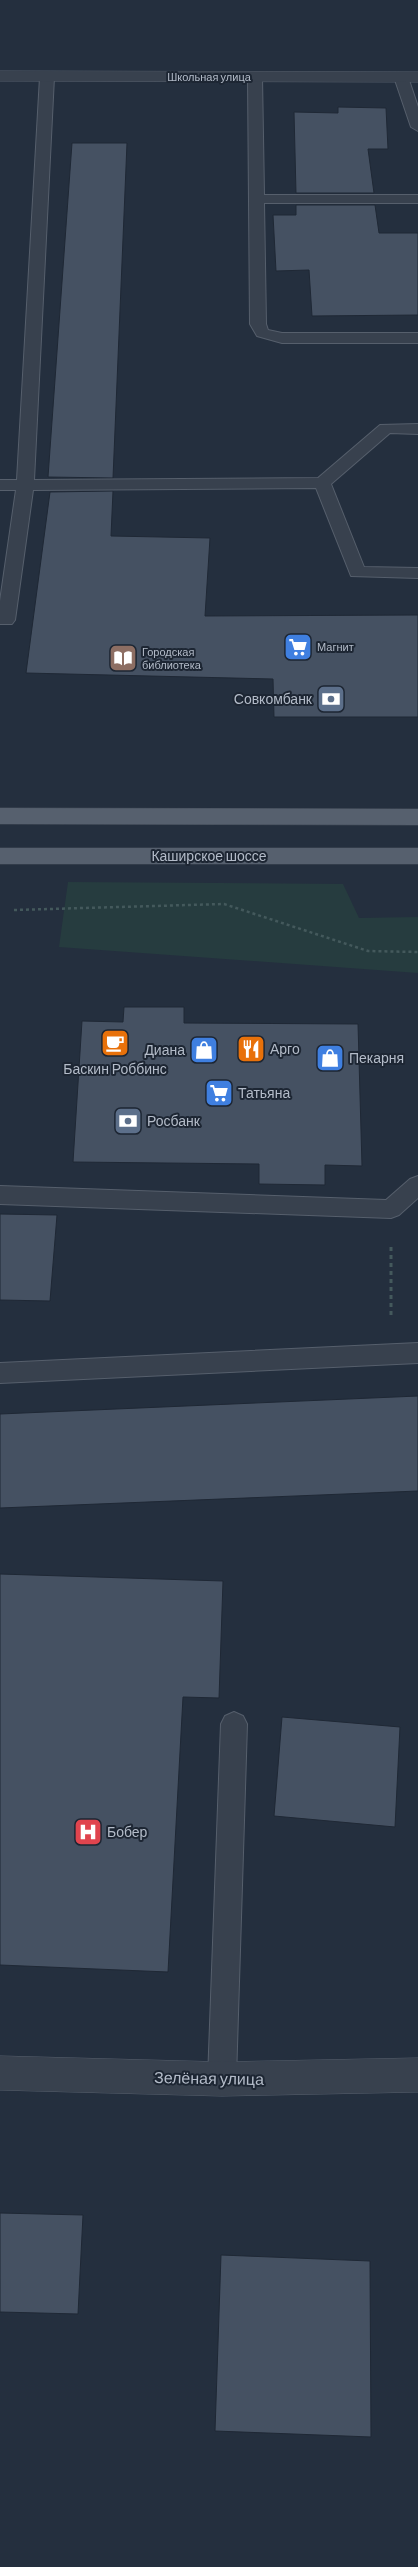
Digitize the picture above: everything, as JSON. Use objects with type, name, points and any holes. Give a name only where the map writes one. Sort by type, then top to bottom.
[{"type":"main road","points":[[0,816],[418,817]]},
{"type":"main road","name":"Каширское шоссе","points":[[0,856],[418,856]]},
{"type":"street","name":"Школьная улица","points":[[0,76],[410,77]]},
{"type":"street","name":"Зелёная улица","points":[[0,2073],[222,2079],[418,2076]]},
{"type":"lane","points":[[6,620],[25,485],[47,76]]},
{"type":"lane","points":[[255,77],[258,324],[262,333],[282,338],[418,338]]},
{"type":"lane","points":[[410,77],[418,127]]},
{"type":"lane","points":[[257,199],[418,199]]},
{"type":"lane","points":[[0,485],[322,482],[386,428],[418,429]]},
{"type":"lane","points":[[322,482],[357,572],[418,573]]},
{"type":"lane","points":[[0,1195],[391,1209],[418,1185]]},
{"type":"lane","points":[[0,1373],[418,1353]]},
{"type":"lane","points":[[222,2079],[234,1724]]},
{"type":"path","points":[[14,910],[224,904],[368,951],[418,952]]},
{"type":"path","points":[[390,1353],[391,1209]]},
{"type":"green space","points":[[68,882],[343,884],[359,918],[418,917],[418,973],[59,947]]},
{"type":"building","points":[[338,107],[386,108],[388,149],[368,149],[374,193],[296,193],[294,112],[338,113]]},
{"type":"building","points":[[72,143],[127,143],[113,478],[48,477]]},
{"type":"building","points":[[296,205],[375,205],[379,233],[418,233],[418,315],[312,316],[309,270],[276,271],[273,215],[296,215]]},
{"type":"building","points":[[113,491],[111,536],[210,538],[205,616],[418,615],[418,717],[274,717],[273,679],[26,673],[50,492]]},
{"type":"building","name":"Татьяна","points":[[124,1007],[184,1007],[184,1023],[358,1024],[362,1166],[325,1165],[325,1185],[259,1184],[259,1164],[73,1162],[82,1021],[123,1022]]},
{"type":"building","points":[[0,1214],[57,1215],[50,1301],[0,1300]]},
{"type":"building","points":[[418,1396],[418,1491],[0,1508],[0,1414]]},
{"type":"building","name":"Бобер","points":[[0,1574],[223,1581],[219,1698],[183,1697],[168,1972],[0,1965]]},
{"type":"building","points":[[282,1717],[400,1727],[395,1827],[274,1816]]},
{"type":"building","points":[[0,2213],[83,2215],[78,2314],[0,2312]]},
{"type":"building","points":[[221,2255],[370,2261],[371,2437],[215,2431]]},
{"type":"place","name":"Магнит","points":[[298,647]]},
{"type":"place","name":"Городская библиотека","points":[[123,658]]},
{"type":"place","name":"Совкомбанк","points":[[331,699]]},
{"type":"place","name":"Баскин Роббинс","points":[[115,1043]]},
{"type":"place","name":"Арго","points":[[251,1049]]},
{"type":"place","name":"Диана","points":[[204,1050]]},
{"type":"place","name":"Пекарня","points":[[330,1058]]},
{"type":"place","name":"Татьяна","points":[[219,1093]]},
{"type":"place","name":"Росбанк","points":[[128,1121]]},
{"type":"place","name":"Бобер","points":[[88,1832]]}]
